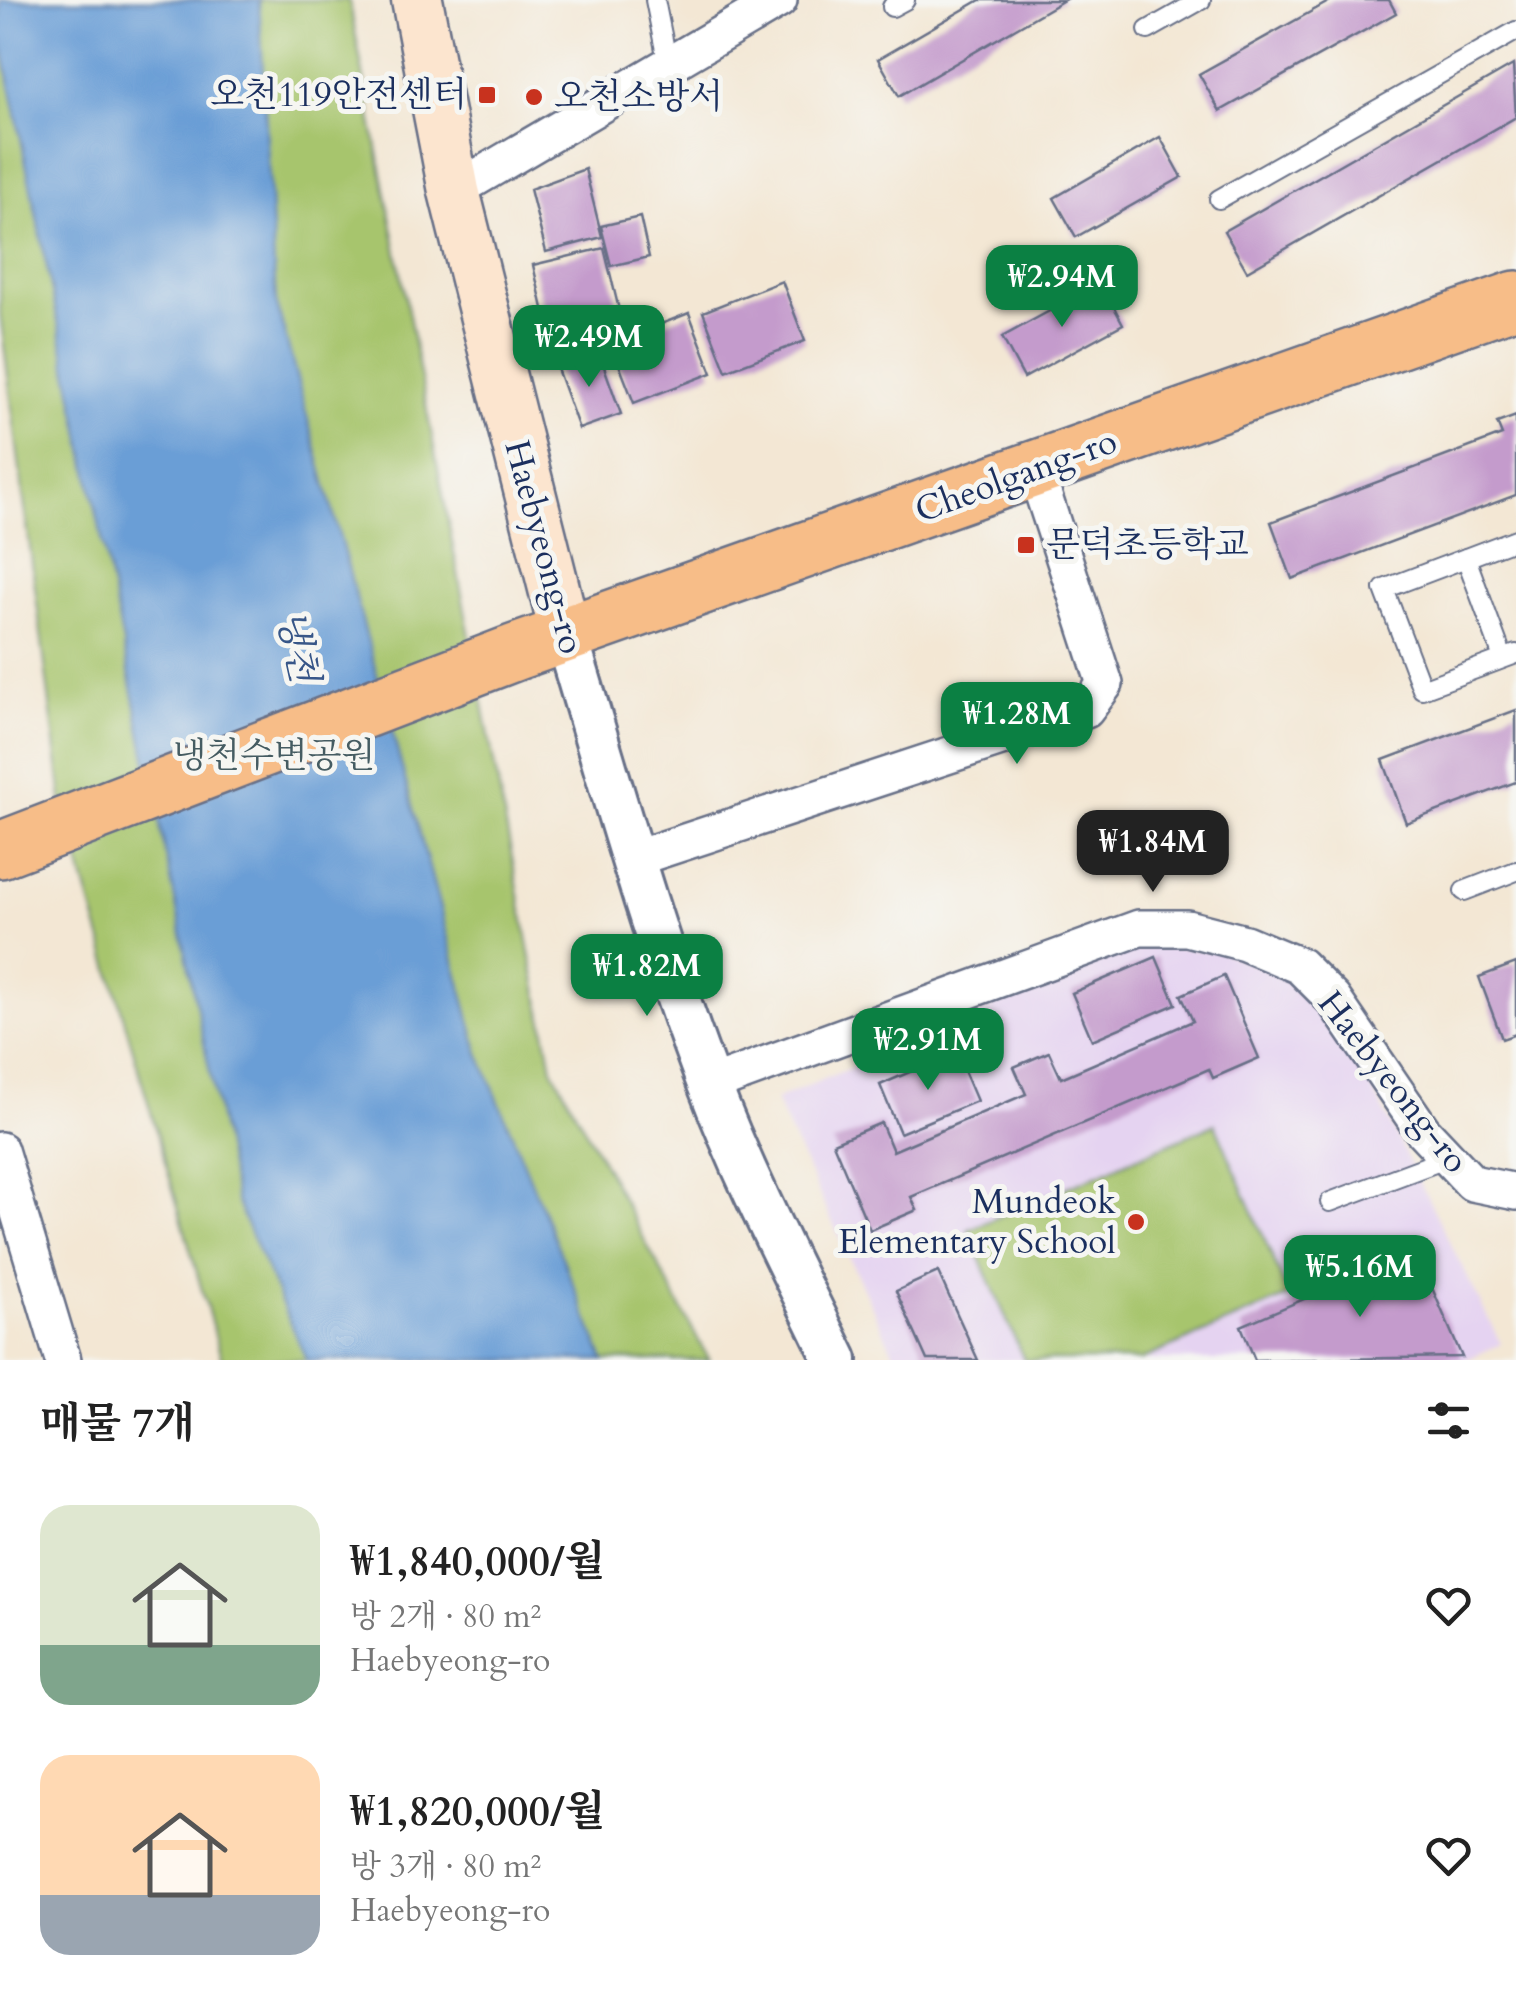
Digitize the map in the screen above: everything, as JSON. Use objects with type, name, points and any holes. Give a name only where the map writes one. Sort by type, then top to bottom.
[{"type":"main road","name":"Haebyeong-ro","points":[[417,0],[454,191],[566,636]]},
{"type":"main road","name":"Cheolgang-ro","points":[[0,850],[516,652],[1516,298]]},
{"type":"street","points":[[454,191],[779,0]]},
{"type":"street","points":[[633,860],[1086,710],[1105,684],[1035,469]]},
{"type":"street","name":"Haebyeong-ro","points":[[566,636],[633,860],[709,1085],[744,1171],[836,1360]]},
{"type":"street","name":"Haebyeong-ro","points":[[709,1085],[1139,928],[1187,928],[1246,942],[1300,966],[1333,1000],[1424,1131],[1448,1158],[1472,1183],[1516,1192]]},
{"type":"street","points":[[0,1150],[63,1360]]},
{"type":"lane","points":[[655,0],[668,65]]},
{"type":"lane","points":[[1148,30],[1201,0]]},
{"type":"lane","points":[[1219,199],[1516,31]]},
{"type":"lane","points":[[1466,558],[1510,656],[1422,690],[1384,589],[1516,539]]},
{"type":"lane","points":[[1464,891],[1516,871]]},
{"type":"lane","points":[[1330,1202],[1448,1158]]},
{"type":"shaded area","name":"Mundeok Elementary School","points":[[1140,944],[1221,952],[1288,977],[1355,1054],[1501,1344],[1465,1360],[897,1360],[775,1100]]},
{"type":"green space","name":"냉천수변공원","points":[[0,0],[349,0],[552,1068],[709,1360],[222,1360],[63,806],[0,314]]},
{"type":"green space","points":[[1215,1124],[1289,1296],[1141,1360],[1024,1360],[968,1230]]},
{"type":"water","name":"냉천수변공원","points":[[0,0],[259,0],[276,301],[479,1053],[604,1360],[307,1360],[236,1201],[0,35]]},
{"type":"building","points":[[980,0],[1064,0],[899,96],[878,59]]},
{"type":"building","points":[[1332,0],[1389,0],[1396,13],[1220,111],[1199,74]]},
{"type":"building","points":[[1513,65],[1516,117],[1247,271],[1224,231]]},
{"type":"building","points":[[1160,137],[1182,177],[1076,237],[1054,198]]},
{"type":"building","points":[[585,169],[602,237],[546,252],[530,189]]},
{"type":"building","points":[[640,217],[649,257],[611,266],[601,226]]},
{"type":"building","points":[[604,248],[620,314],[548,330],[533,265]]},
{"type":"building","points":[[782,281],[805,341],[726,371],[703,312]]},
{"type":"building","points":[[1101,283],[1123,324],[1024,378],[1002,337]]},
{"type":"building","points":[[689,313],[712,373],[634,403],[611,344]]},
{"type":"building","points":[[598,350],[621,414],[579,429],[556,366]]},
{"type":"building","points":[[1516,416],[1516,495],[1292,579],[1271,522],[1502,435],[1497,423]]},
{"type":"building","points":[[1516,710],[1516,782],[1406,823],[1383,760]]},
{"type":"building","points":[[1156,957],[1176,1004],[1092,1040],[1072,993]]},
{"type":"building","points":[[1516,963],[1516,1034],[1502,1039],[1479,977]]},
{"type":"building","points":[[1224,976],[1259,1058],[1213,1078],[1209,1069],[911,1197],[917,1210],[870,1230],[833,1143],[881,1123],[893,1151],[1026,1094],[1014,1067],[1049,1052],[1061,1078],[1193,1021],[1181,995]]},
{"type":"building","points":[[956,1052],[977,1101],[900,1133],[880,1085]]},
{"type":"building","points":[[1416,1251],[1462,1357],[1255,1360],[1241,1326]]},
{"type":"building","points":[[938,1272],[978,1360],[927,1360],[896,1291]]},
{"type":"place","name":"오천119안전센터","points":[[487,95]]},
{"type":"place","name":"오천소방서","points":[[534,97]]},
{"type":"place","name":"문덕초등학교","points":[[1026,545]]},
{"type":"place","name":"Mundeok Elementary School","points":[[1136,1222]]},
{"type":"water label","name":"냉천","points":[[297,646]]}]
